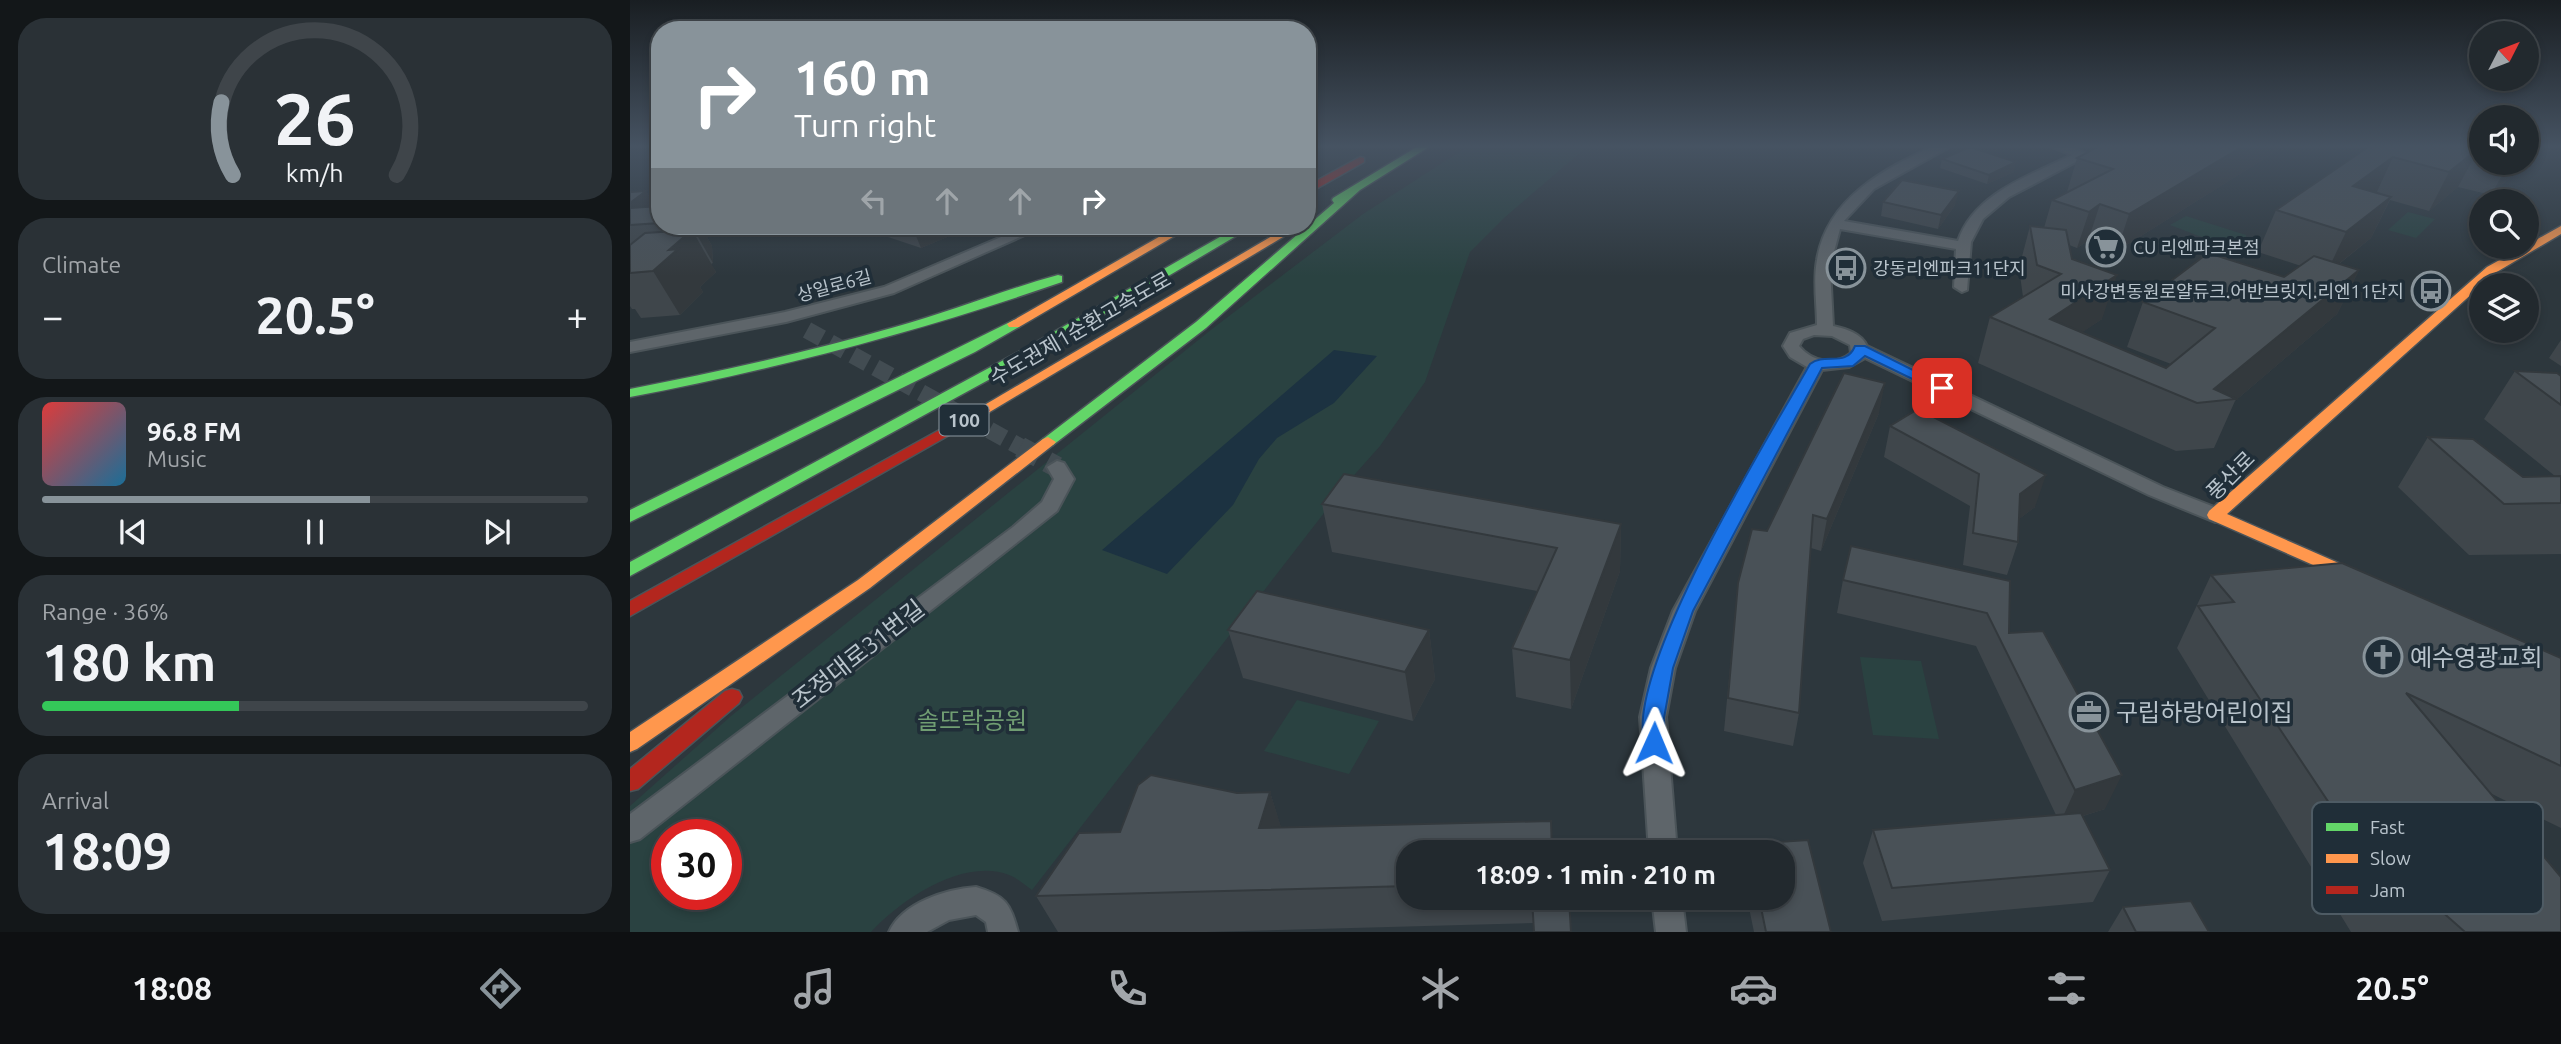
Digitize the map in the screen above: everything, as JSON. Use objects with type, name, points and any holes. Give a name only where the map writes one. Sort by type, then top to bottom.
[{"type":"main road","points":[[1316,213],[1356,189]]},
{"type":"main road","points":[[1316,224],[1356,189]]},
{"type":"main road","name":"풍산로","points":[[2370,583],[2215,515],[2491,271],[2561,229]]},
{"type":"main road","points":[[630,393],[780,363],[888,336],[996,303],[1165,235]]},
{"type":"main road","points":[[630,517],[970,349],[1171,235]]},
{"type":"main road","name":"수도권제1순환고속도로","points":[[630,570],[1031,351],[1231,235]]},
{"type":"main road","name":"수도권제1순환고속도로","points":[[630,609],[1075,358],[1279,235]]},
{"type":"main road","points":[[630,743],[864,583],[1201,325],[1304,235]]},
{"type":"main road","points":[[630,782],[864,583]]},
{"type":"street","points":[[1825,330],[1824,259],[1836,224],[1852,201],[1867,188]]},
{"type":"street","points":[[1962,287],[1961,258],[1969,228],[1996,201],[2020,188]]},
{"type":"street","points":[[1836,224],[1965,246]]},
{"type":"street","name":"상일로6길","points":[[630,347],[786,317],[889,290],[1017,235]]},
{"type":"street","points":[[786,317],[807,330]]},
{"type":"street","points":[[1860,349],[1860,354],[1848,363],[1817,364],[1793,351],[1792,340],[1802,332],[1825,330],[1852,338],[1860,349],[2156,491],[2215,515]]},
{"type":"street","points":[[1662,840],[1653,718],[1663,668],[1684,611],[1817,364]]},
{"type":"street","name":"조정대로31번길","points":[[630,830],[1020,532],[1050,506],[1064,479],[1057,467]]},
{"type":"street","points":[[904,932],[923,916],[942,907],[969,901],[990,906],[1000,916],[1003,932]]},
{"type":"street","points":[[1668,910],[1671,932]]},
{"type":"green space","name":"솔뜨락공원","points":[[1403,188],[1538,188],[1470,252],[1425,382],[1380,446],[1348,482],[1032,890],[1012,876],[991,871],[953,877],[898,907],[871,932],[630,932],[630,806],[731,716],[1212,329],[1363,214]]},
{"type":"green space","points":[[2408,212],[2435,219],[2416,238],[2388,230]]},
{"type":"green space","points":[[2186,216],[2246,235],[2246,241],[2217,242],[2170,225]]},
{"type":"green space","points":[[1860,657],[1921,661],[1939,739],[1873,735]]},
{"type":"green space","points":[[1297,700],[1379,721],[1349,774],[1264,751]]},
{"type":"water","points":[[1334,350],[1377,356],[1334,403],[1277,438],[1259,459],[1233,505],[1167,574],[1102,550]]},
{"type":"building","points":[[1895,188],[1959,191],[1941,215],[1883,202]]},
{"type":"building","points":[[2075,188],[2172,188],[2129,214],[2100,204],[2089,212],[2052,200]]},
{"type":"building","points":[[2307,188],[2362,188],[2391,197],[2346,232],[2276,210]]},
{"type":"building","points":[[646,191],[630,203],[630,192]]},
{"type":"building","points":[[651,207],[651,224],[630,225],[630,208]]},
{"type":"building","points":[[2030,226],[2066,230],[2072,259],[2117,275],[2050,319],[2166,368],[2215,328],[2143,302],[2208,253],[2284,277],[2314,256],[2359,270],[2214,389],[2236,399],[2197,403],[1990,317],[2061,274],[2037,265]]},
{"type":"building","points":[[645,233],[686,235],[669,250],[678,249],[653,271],[630,273],[630,245]]},
{"type":"building","points":[[2515,371],[2557,373],[2561,376],[2561,405]]},
{"type":"building","points":[[1844,373],[1885,383],[1827,519],[1813,515],[1799,713],[1728,698],[1738,583],[1752,529],[1767,531]]},
{"type":"building","points":[[1918,409],[2046,475],[2020,494],[2018,542],[1973,533],[1979,474],[1890,426]]},
{"type":"building","points":[[2428,437],[2473,439],[2523,477],[2561,476],[2561,503],[2504,504]]},
{"type":"building","points":[[1344,474],[1621,524],[1570,660],[1512,648],[1557,548],[1322,504]]},
{"type":"building","points":[[1851,546],[2010,581],[2009,633],[2043,631],[2122,775],[2075,790],[1987,613],[1843,580]]},
{"type":"building","points":[[2342,563],[2561,658],[2561,766],[2406,693],[2498,802],[2328,802],[2198,606],[2234,602],[2211,575]]},
{"type":"building","points":[[1257,591],[1429,630],[1405,672],[1228,630]]},
{"type":"building","points":[[1151,775],[1237,793],[1270,792],[1259,828],[1551,821],[1552,840],[1396,840],[1396,886],[1036,896],[1079,833],[1120,832],[1138,785]]},
{"type":"building","points":[[2081,813],[2110,870],[1892,888],[1873,830]]},
{"type":"building","points":[[1808,840],[1831,932],[1766,932],[1761,910],[1795,910],[1795,841]]},
{"type":"building","points":[[2543,856],[2561,877],[2561,932],[2465,932],[2445,914],[2543,914]]},
{"type":"building","points":[[2191,901],[2209,932],[2136,932],[2123,907]]},
{"type":"building","points":[[1533,910],[1570,910],[1571,932],[1534,932]]},
{"type":"tunnel","points":[[807,330],[1024,449]]},
{"type":"tunnel","points":[[1020,447],[1057,467]]},
{"type":"traffic: fast","points":[[1337,200],[1356,188]]},
{"type":"traffic: fast","points":[[1316,224],[1356,189]]},
{"type":"traffic: fast","points":[[630,570],[1031,351],[1231,235]]},
{"type":"traffic: fast","points":[[1048,442],[1201,325],[1304,235]]},
{"type":"traffic: fast","points":[[630,393],[739,371],[846,345],[953,315],[1058,279]]},
{"type":"traffic: fast","points":[[630,517],[970,349],[1014,324]]},
{"type":"traffic: slow","points":[[2360,579],[2215,515],[2491,270],[2561,229]]},
{"type":"traffic: slow","points":[[1014,324],[1170,235]]},
{"type":"traffic: slow","points":[[983,410],[1279,235]]},
{"type":"traffic: slow","points":[[630,743],[864,584],[1048,442]]},
{"type":"traffic: jam","points":[[630,609],[983,410]]},
{"type":"traffic: jam","points":[[630,782],[732,697]]},
{"type":"place","name":"CU 리엔파크본점","points":[[2106,247]]},
{"type":"place","name":"강동리엔파크11단지","points":[[1846,268]]},
{"type":"place","name":"미사강변동원로얄듀크.어반브릿지.리엔11단지","points":[[2431,291]]},
{"type":"place","name":"예수영광교회","points":[[2383,657]]},
{"type":"place","name":"구립하랑어린이집","points":[[2089,712]]},
{"type":"route","points":[[1654,743],[1653,718],[1663,668],[1684,611],[1817,364],[1848,363],[1860,354],[1860,349],[1942,388]]}]
